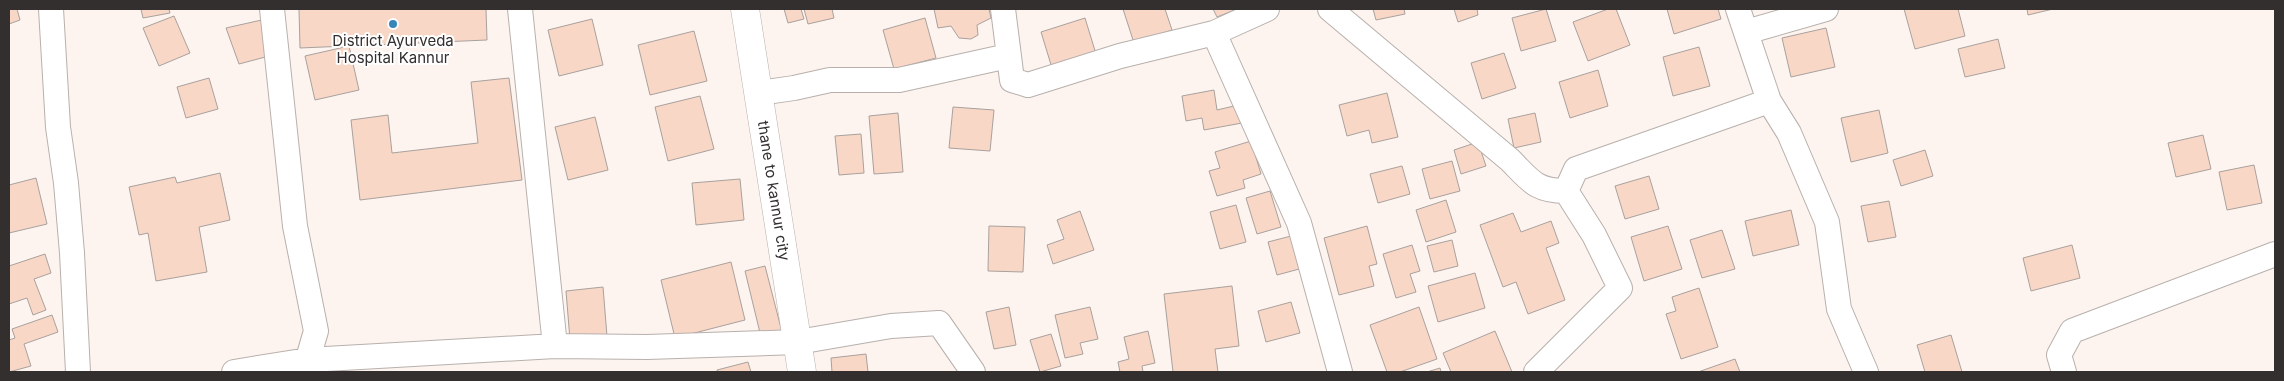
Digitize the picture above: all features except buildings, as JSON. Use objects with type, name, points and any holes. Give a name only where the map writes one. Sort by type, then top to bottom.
[{"type":"street","points":[[51,9],[58,126],[66,183],[71,244],[78,372]]},
{"type":"street","points":[[272,9],[295,226],[316,332],[306,366]]},
{"type":"street","points":[[520,9],[555,346]]},
{"type":"street","name":"thane to kannur city","points":[[745,9],[802,372]]},
{"type":"street","points":[[1003,9],[1012,80],[1028,85],[1120,56],[1214,33],[1267,9]]},
{"type":"street","points":[[1330,9],[1503,153],[1536,186],[1552,191],[1566,191]]},
{"type":"street","points":[[1738,9],[1769,101],[1789,133],[1827,222],[1839,309],[1866,372]]},
{"type":"street","points":[[1746,32],[1826,9]]},
{"type":"street","points":[[1214,33],[1299,223],[1340,372]]},
{"type":"street","points":[[758,93],[830,80],[899,80],[1008,56]]},
{"type":"street","points":[[1566,191],[1576,169],[1769,101]]},
{"type":"street","points":[[1536,372],[1620,288],[1594,235],[1566,191]]},
{"type":"street","points":[[2064,372],[2059,355],[2072,331],[2275,254]]},
{"type":"street","points":[[234,372],[555,346],[647,348],[798,342],[891,326],[939,323],[973,372]]},
{"type":"place","name":"District Ayurveda Hospital Kannur","points":[[393,24]]}]
